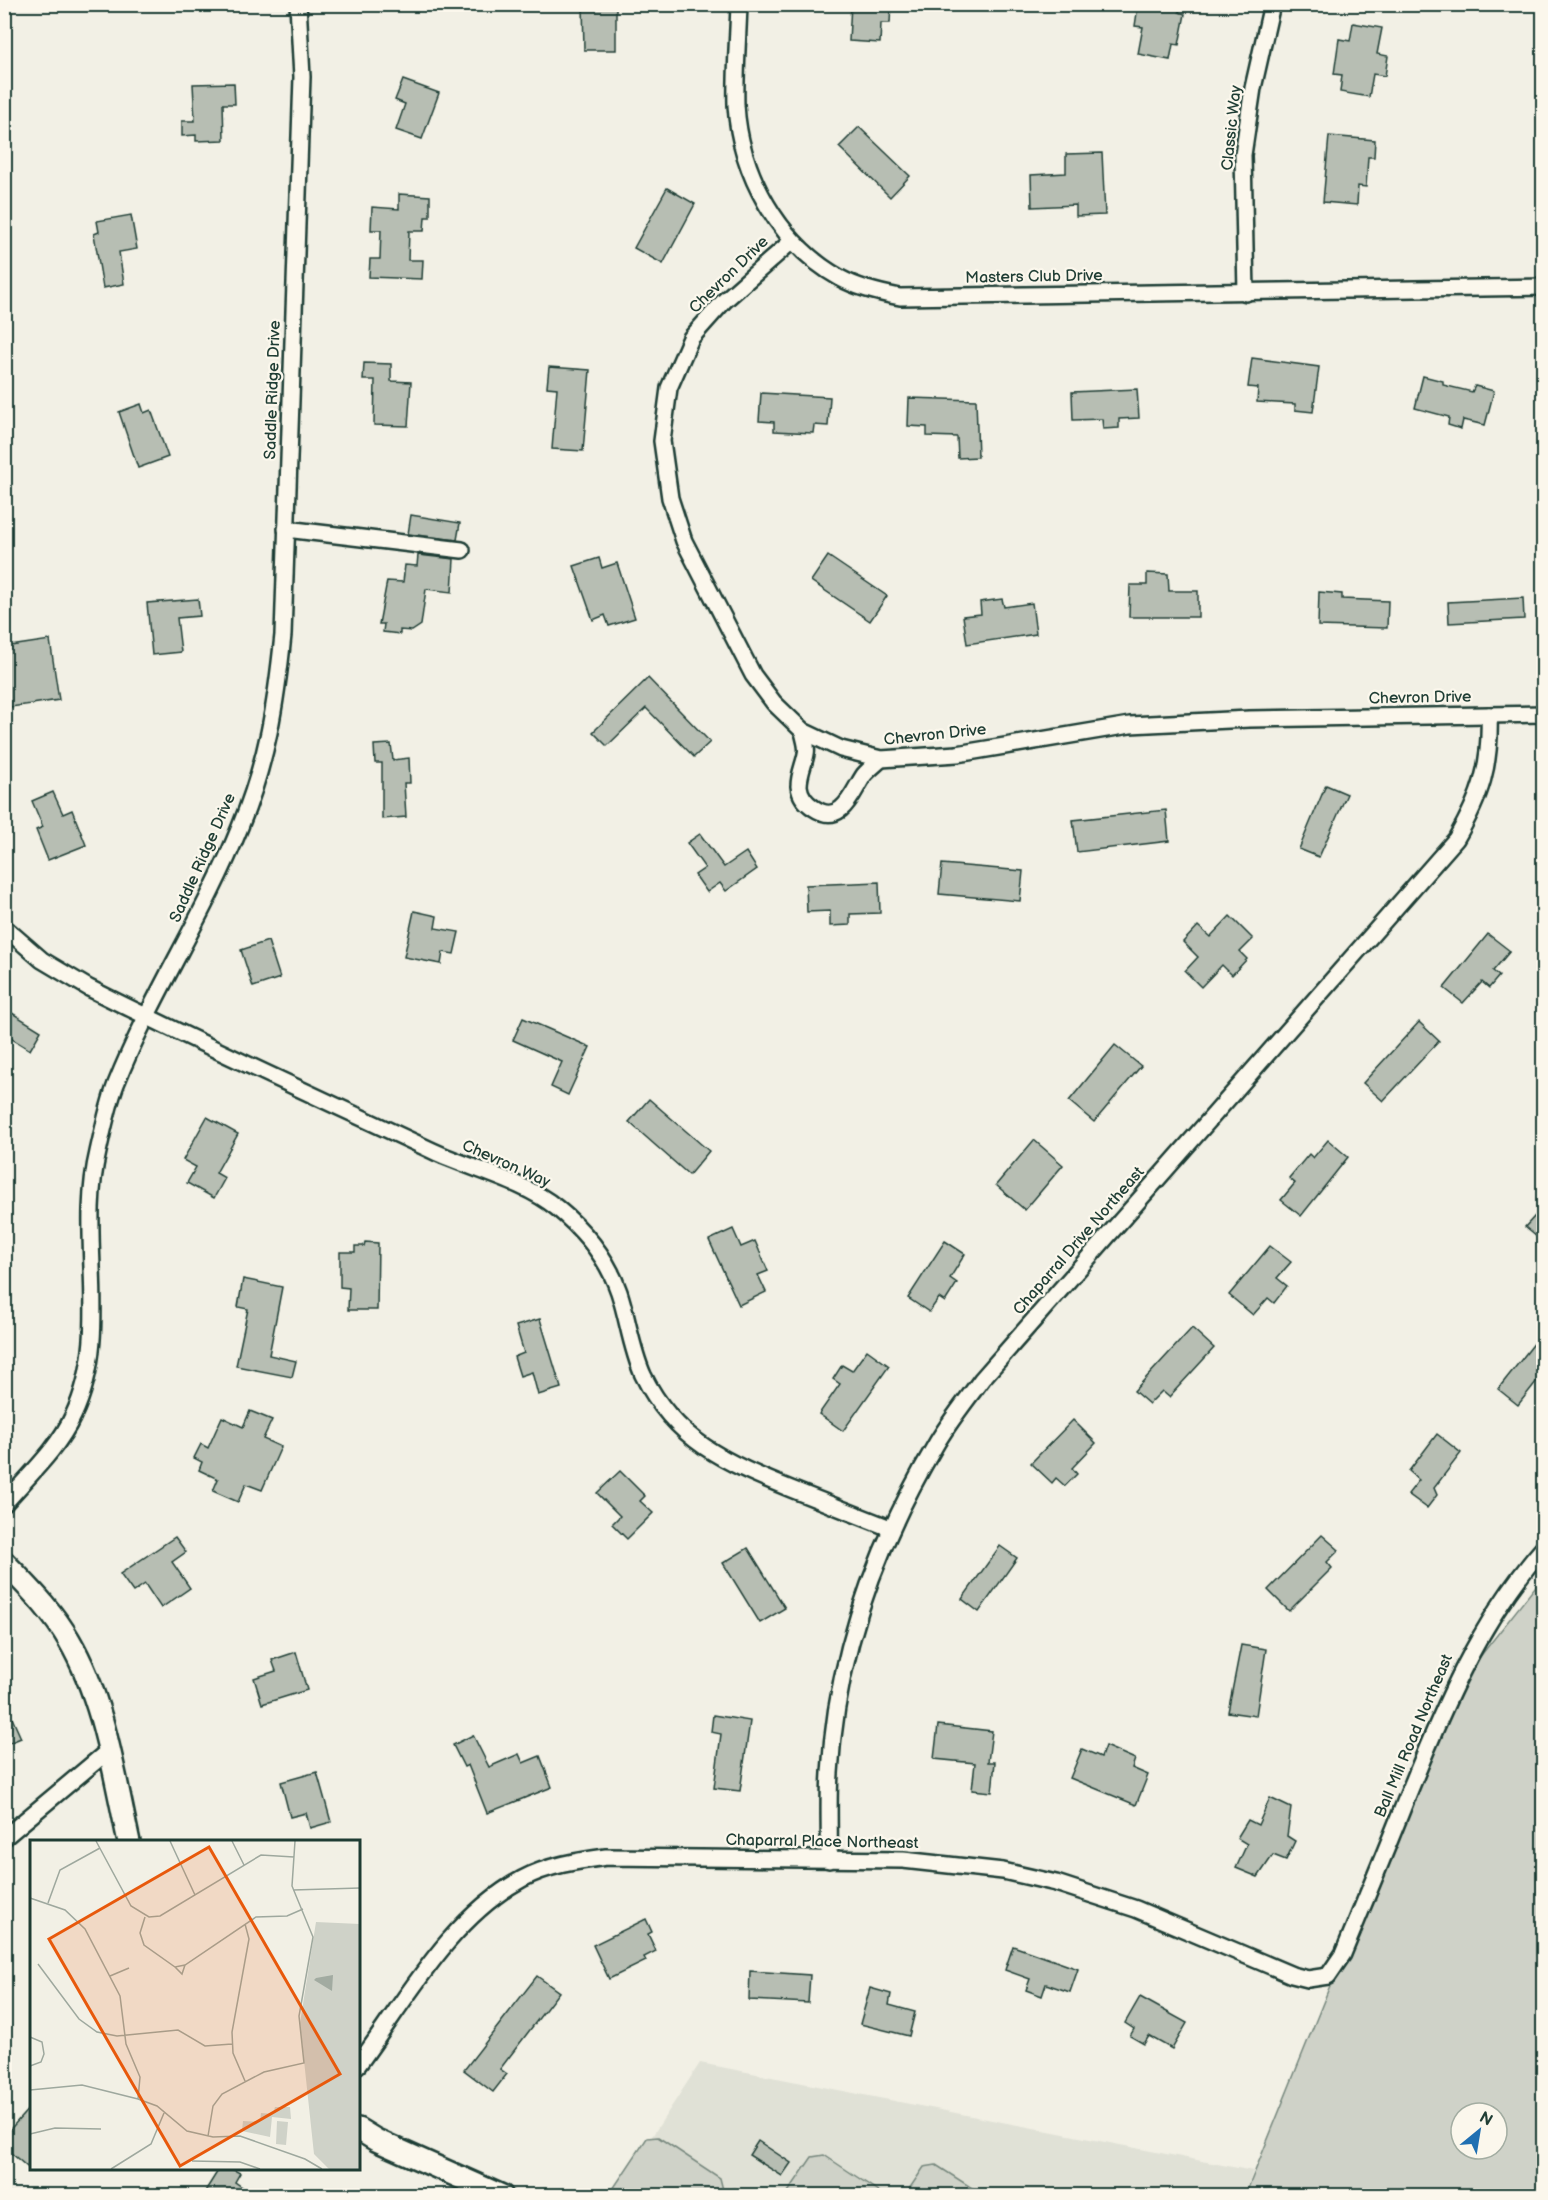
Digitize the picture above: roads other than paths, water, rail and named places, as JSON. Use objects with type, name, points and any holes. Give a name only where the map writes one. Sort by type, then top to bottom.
[{"type":"street","name":"Saddle Ridge Drive","points":[[4,1504],[60,1438],[84,1390],[93,1344],[91,1216],[97,1155],[116,1085],[240,828],[263,764],[275,712],[283,635],[302,77],[298,4]]},
{"type":"street","name":"Masters Club Drive","points":[[740,4],[736,105],[741,140],[752,177],[768,207],[792,240],[816,263],[841,279],[871,291],[900,297],[1544,287]]},
{"type":"street","name":"Classic Way","points":[[1246,293],[1244,155],[1253,88],[1272,4]]},
{"type":"street","name":"Chevron Drive","points":[[792,240],[724,301],[692,338],[669,388],[662,441],[670,498],[684,541],[753,675],[774,703],[803,731],[841,749],[881,759],[957,754],[1130,725],[1249,719],[1544,714]]},
{"type":"street","points":[[286,529],[462,550]]},
{"type":"street","name":"Chaparral Drive Northeast","points":[[829,1860],[830,1772],[839,1693],[861,1604],[890,1528],[936,1444],[982,1379],[1456,839],[1473,810],[1485,778],[1490,745],[1489,715]]},
{"type":"street","points":[[803,731],[807,752],[799,789],[806,802],[818,811],[832,812],[845,807],[853,798],[864,775],[881,759]]},
{"type":"street","name":"Chevron Way","points":[[4,927],[42,960],[89,988],[148,1018],[437,1153],[531,1192],[554,1205],[582,1230],[605,1260],[619,1292],[634,1351],[643,1375],[661,1406],[685,1433],[710,1453],[736,1467],[890,1528]]},
{"type":"street","name":"Ball Mill Road Northeast","points":[[1343,1954],[1444,1705],[1468,1655],[1495,1610],[1544,1547]]},
{"type":"street","points":[[4,1562],[49,1610],[69,1639],[93,1693],[129,1840]]},
{"type":"street","points":[[4,1838],[108,1751]]},
{"type":"street","name":"Chaparral Place Northeast","points":[[360,2062],[458,1929],[490,1899],[524,1878],[566,1863],[606,1857],[949,1864],[1056,1883],[1136,1909],[1292,1975],[1308,1979],[1328,1976],[1343,1954]]},
{"type":"street","points":[[360,2130],[376,2140],[502,2196]]}]
